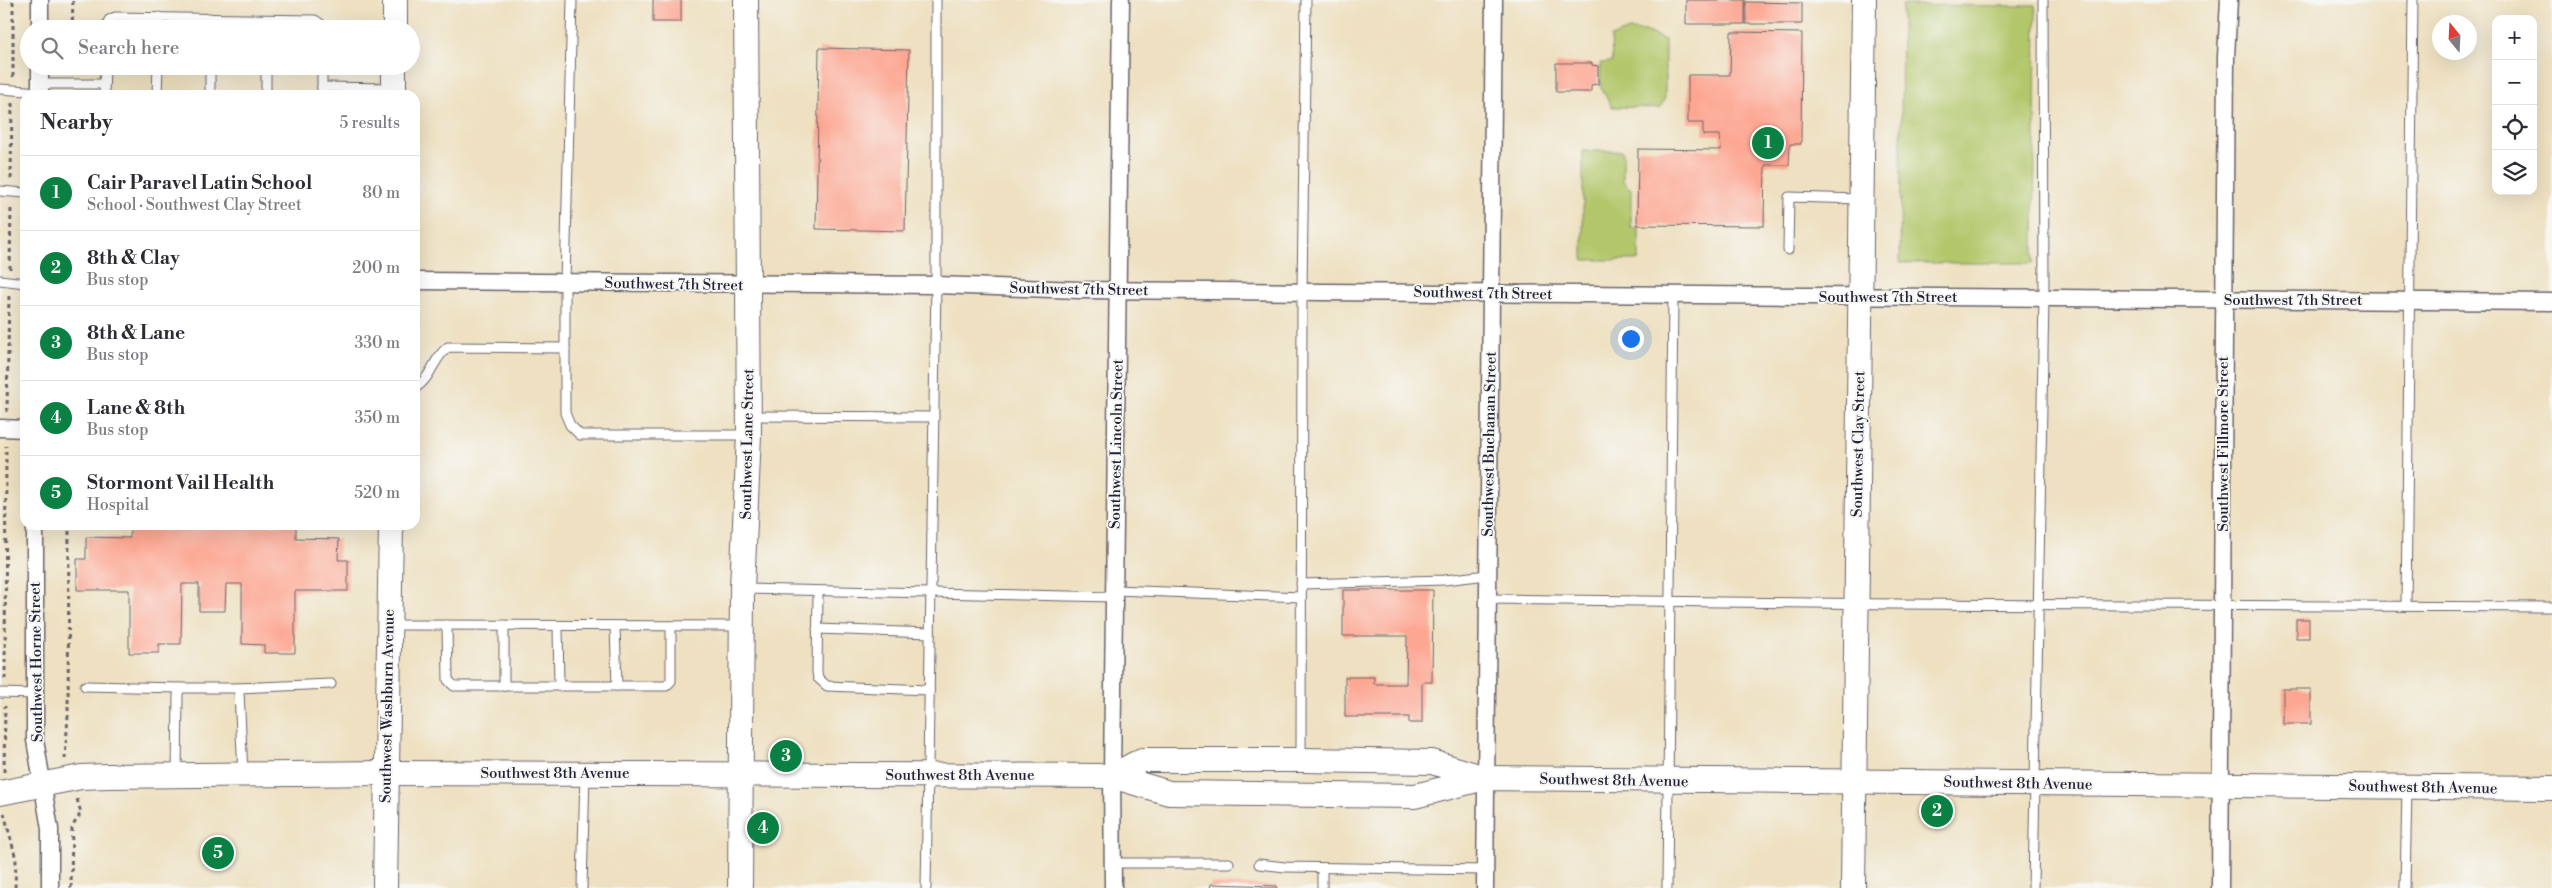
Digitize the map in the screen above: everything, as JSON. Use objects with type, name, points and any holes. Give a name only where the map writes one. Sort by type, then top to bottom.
[{"type":"street","points":[[40,0],[40,20]]},
{"type":"street","points":[[394,20],[395,0]]},
{"type":"street","name":"Southwest Lane Street","points":[[740,888],[742,589],[749,425],[746,0]]},
{"type":"street","name":"Southwest Lincoln Street","points":[[1113,888],[1112,776],[1121,0]]},
{"type":"street","name":"Southwest Buchanan Street","points":[[1484,888],[1494,0]]},
{"type":"street","name":"Southwest Clay Street","points":[[1853,888],[1864,0]]},
{"type":"street","name":"Southwest Fillmore Street","points":[[2220,888],[2226,57],[2229,0]]},
{"type":"street","points":[[40,75],[40,90]]},
{"type":"street","name":"Southwest 7th Street","points":[[420,281],[936,285],[1118,290],[1491,292],[1673,296],[2552,302]]},
{"type":"street","points":[[0,428],[20,429]]},
{"type":"street","name":"Southwest Horne Street","points":[[35,530],[35,740],[50,829],[50,888]]},
{"type":"street","name":"Southwest Washburn Avenue","points":[[385,888],[391,530]]},
{"type":"street","name":"Southwest 8th Avenue","points":[[1112,776],[1142,760],[1301,760],[1432,762],[1485,778]]},
{"type":"street","name":"Southwest 8th Avenue","points":[[0,793],[71,780],[108,776],[386,773],[1112,776],[1169,793],[1415,796],[1485,778],[2552,788]]},
{"type":"lane","points":[[572,0],[565,283],[565,413],[570,425],[580,435],[934,417]]},
{"type":"lane","points":[[926,888],[936,285],[936,0]]},
{"type":"lane","points":[[1301,760],[1302,290],[1306,0]]},
{"type":"lane","points":[[2033,888],[2044,298],[2044,0]]},
{"type":"lane","points":[[2406,606],[2413,0]]},
{"type":"lane","points":[[109,20],[115,17],[316,20]]},
{"type":"lane","points":[[104,75],[104,90]]},
{"type":"lane","points":[[157,90],[158,75]]},
{"type":"lane","points":[[210,75],[210,90]]},
{"type":"lane","points":[[266,75],[266,90]]},
{"type":"lane","points":[[322,75],[322,90]]},
{"type":"lane","points":[[331,90],[394,83]]},
{"type":"lane","points":[[0,89],[40,90],[104,84]]},
{"type":"lane","points":[[0,191],[20,192]]},
{"type":"lane","points":[[1788,250],[1789,197],[1861,199]]},
{"type":"lane","points":[[0,280],[20,282]]},
{"type":"lane","points":[[1667,888],[1673,296]]},
{"type":"lane","points":[[420,384],[430,375],[443,351],[448,347],[565,348]]},
{"type":"lane","points":[[1301,584],[1445,580],[1487,575]]},
{"type":"lane","points":[[742,589],[1301,597]]},
{"type":"lane","points":[[818,591],[816,672],[818,678],[827,686],[929,690]]},
{"type":"lane","points":[[1486,598],[1856,603],[2222,604],[2552,608]]},
{"type":"lane","points":[[447,625],[450,684],[504,686],[670,684],[671,626]]},
{"type":"lane","points":[[504,625],[504,686]]},
{"type":"lane","points":[[389,626],[742,626]]},
{"type":"lane","points":[[558,626],[559,686]]},
{"type":"lane","points":[[615,626],[617,686]]},
{"type":"lane","points":[[818,629],[930,633]]},
{"type":"lane","points":[[85,686],[236,688],[331,684]]},
{"type":"lane","points":[[177,775],[178,694],[180,688]]},
{"type":"lane","points":[[236,688],[240,692],[243,775]]},
{"type":"lane","points":[[0,694],[35,694]]},
{"type":"lane","points":[[582,888],[585,774]]},
{"type":"lane","points":[[2405,888],[2406,787]]},
{"type":"lane","points":[[1112,863],[1229,862]]},
{"type":"lane","points":[[1259,864],[1322,868],[1485,870]]},
{"type":"lane","points":[[1322,868],[1322,888]]},
{"type":"path","points":[[72,0],[72,20]]},
{"type":"path","points":[[69,530],[68,716],[65,760],[81,813],[72,826],[70,888]]},
{"type":"green space","points":[[1902,5],[2036,6],[2034,263],[1900,263]]},
{"type":"green space","points":[[1629,30],[1645,31],[1665,40],[1665,98],[1660,108],[1612,107],[1601,88],[1600,63],[1612,62],[1611,37]]},
{"type":"green space","points":[[1583,151],[1623,151],[1623,181],[1631,189],[1631,228],[1639,228],[1639,260],[1583,260]]},
{"type":"building","points":[[653,0],[681,0],[681,22],[653,22]]},
{"type":"building","points":[[1686,0],[1745,0],[1745,24],[1686,24]]},
{"type":"building","points":[[1746,2],[1802,3],[1802,24],[1746,24]]},
{"type":"building","points":[[1731,32],[1802,33],[1801,144],[1790,144],[1789,165],[1765,165],[1764,226],[1637,225],[1638,149],[1721,150],[1720,135],[1703,135],[1703,123],[1688,123],[1688,75],[1730,75]]},
{"type":"building","points":[[819,48],[909,50],[905,231],[816,229]]},
{"type":"building","points":[[1556,63],[1592,63],[1592,65],[1598,66],[1598,84],[1591,85],[1591,92],[1556,92]]},
{"type":"building","points":[[130,530],[296,530],[296,538],[339,539],[338,560],[348,560],[348,591],[295,591],[295,653],[264,653],[264,645],[242,644],[242,584],[226,584],[225,611],[199,611],[199,584],[182,584],[181,644],[159,644],[159,653],[129,653],[129,590],[77,590],[77,559],[86,559],[86,537],[130,538]]},
{"type":"building","points":[[1343,590],[1433,590],[1432,682],[1422,682],[1422,723],[1409,723],[1409,717],[1345,717],[1345,677],[1374,677],[1374,684],[1406,684],[1407,636],[1343,636]]},
{"type":"building","points":[[2296,619],[2309,619],[2309,638],[2296,638]]},
{"type":"building","points":[[2283,689],[2311,689],[2311,724],[2283,724]]},
{"type":"building","points":[[1211,884],[1277,886],[1277,888],[1210,888]]},
{"type":"place","name":"Cair Paravel Latin School","points":[[1768,143]]},
{"type":"place","name":"8th & Lane","points":[[786,756]]},
{"type":"place","name":"8th & Clay","points":[[1937,811]]},
{"type":"place","name":"Lane & 8th","points":[[763,828]]},
{"type":"place","name":"Stormont Vail Health","points":[[218,853]]}]
